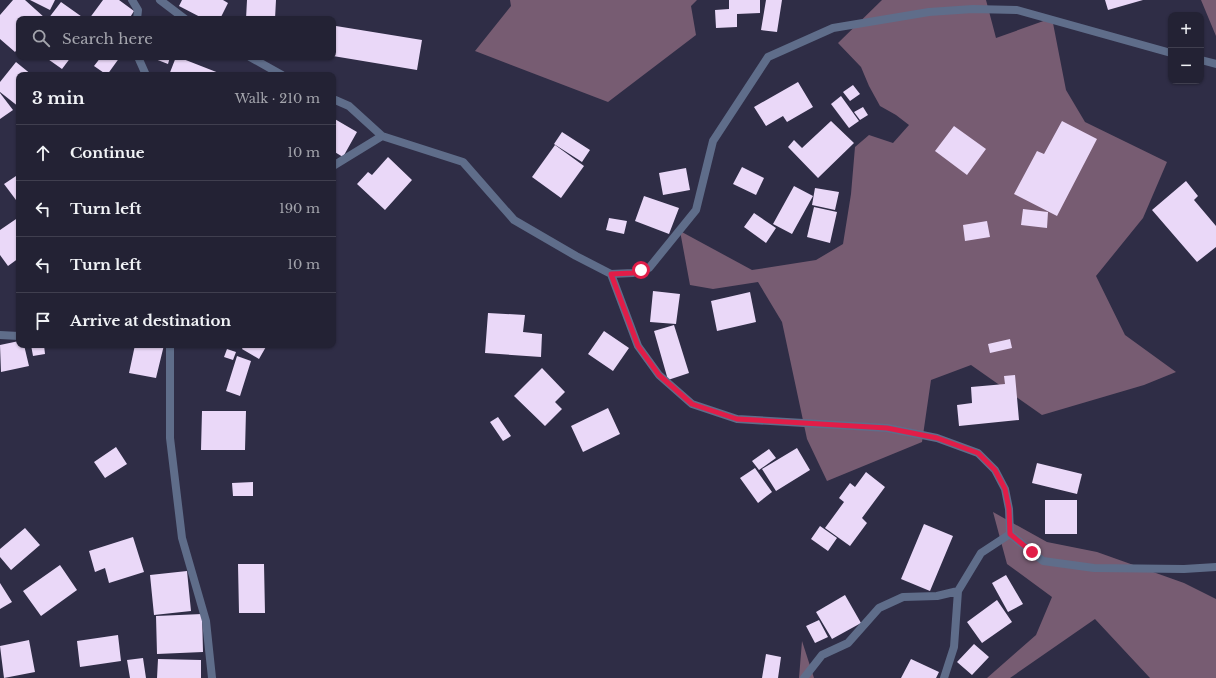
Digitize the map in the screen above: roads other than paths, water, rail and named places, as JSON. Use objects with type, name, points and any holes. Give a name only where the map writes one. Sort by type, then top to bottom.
[{"type":"street","points":[[132,0],[138,10],[137,16]]},
{"type":"street","points":[[160,0],[180,16]]},
{"type":"street","points":[[336,100],[349,106],[382,136],[463,162],[514,220],[576,256],[611,274],[633,273],[649,268],[696,210],[713,141],[768,57],[833,28],[929,12],[973,8],[1017,10],[1168,52]]},
{"type":"street","points":[[139,60],[145,72]]},
{"type":"street","points":[[255,60],[277,72]]},
{"type":"street","points":[[1204,61],[1216,64]]},
{"type":"street","points":[[336,164],[382,136]]},
{"type":"street","points":[[611,274],[638,346],[659,375],[692,404],[737,419],[887,428],[937,438],[978,453],[995,470],[1005,489],[1009,509],[1010,534],[1043,561],[1094,568],[1184,569],[1216,567]]},
{"type":"street","points":[[0,335],[16,336]]},
{"type":"street","points":[[170,348],[170,438],[182,538],[206,621],[212,678]]},
{"type":"street","points":[[944,678],[954,647],[958,591],[981,553],[1010,534]]},
{"type":"street","points":[[804,678],[822,655],[848,643],[879,608],[903,597],[936,596],[958,591]]}]
